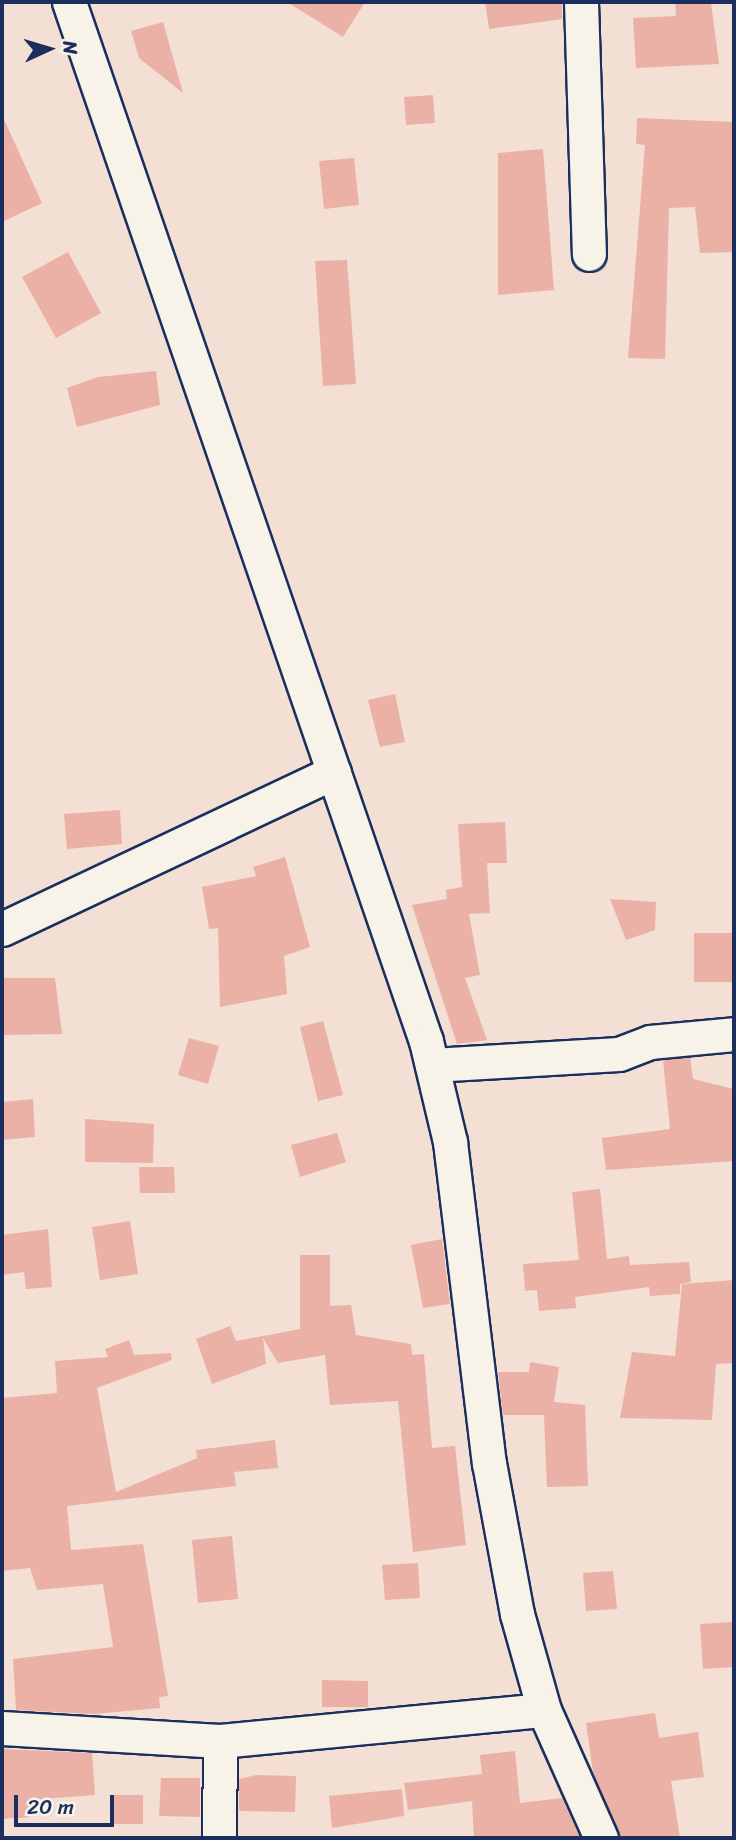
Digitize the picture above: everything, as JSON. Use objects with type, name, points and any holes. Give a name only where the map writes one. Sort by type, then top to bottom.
[{"type":"street","points":[[69,2],[432,1065],[450,1142],[489,1463],[517,1614],[544,1710],[601,1838]]},
{"type":"street","points":[[581,2],[589,254]]},
{"type":"street","points":[[2,929],[334,772]]},
{"type":"street","points":[[432,1065],[620,1055],[650,1042],[734,1034]]},
{"type":"street","points":[[2,1728],[220,1741],[544,1710]]},
{"type":"street","points":[[219,1838],[220,1741]]},
{"type":"building","points":[[287,2],[365,2],[343,37]]},
{"type":"building","points":[[485,2],[562,2],[562,19],[489,29]]},
{"type":"building","points":[[675,2],[711,2],[719,64],[636,68],[633,18],[676,16]]},
{"type":"building","points":[[163,22],[183,93],[139,58],[131,31]]},
{"type":"building","points":[[433,95],[435,123],[406,125],[404,97]]},
{"type":"building","points":[[2,115],[42,203],[2,222]]},
{"type":"building","points":[[637,118],[734,122],[734,252],[700,253],[695,207],[669,208],[665,359],[628,358],[645,145],[636,144]]},
{"type":"building","points":[[543,149],[554,290],[498,295],[498,153]]},
{"type":"building","points":[[354,158],[359,205],[324,209],[319,161]]},
{"type":"building","points":[[68,252],[101,313],[56,338],[22,277]]},
{"type":"building","points":[[347,260],[356,384],[323,386],[315,261]]},
{"type":"building","points":[[156,371],[160,405],[77,427],[67,388],[98,377]]},
{"type":"building","points":[[395,694],[405,742],[380,747],[368,700]]},
{"type":"building","points":[[120,810],[122,844],[67,849],[64,814]]},
{"type":"building","points":[[505,822],[507,863],[487,863],[490,913],[469,914],[480,975],[465,978],[487,1040],[457,1044],[412,905],[447,899],[446,890],[462,887],[458,824]]},
{"type":"building","points":[[285,857],[310,947],[284,956],[287,994],[220,1007],[218,928],[209,929],[202,887],[256,876],[253,867]]},
{"type":"building","points":[[610,899],[656,902],[655,930],[626,940]]},
{"type":"building","points":[[694,933],[732,933],[732,982],[694,982]]},
{"type":"building","points":[[2,978],[55,978],[62,1034],[2,1035]]},
{"type":"building","points":[[323,1021],[343,1095],[318,1101],[300,1027]]},
{"type":"building","points":[[189,1038],[219,1046],[208,1084],[178,1075]]},
{"type":"building","points":[[690,1057],[693,1079],[734,1089],[734,1161],[606,1170],[602,1138],[670,1129],[663,1060]]},
{"type":"building","points":[[33,1099],[35,1137],[2,1140],[2,1102]]},
{"type":"building","points":[[85,1119],[154,1124],[153,1163],[85,1162]]},
{"type":"building","points":[[337,1133],[346,1162],[300,1177],[291,1145]]},
{"type":"building","points":[[139,1167],[174,1167],[175,1193],[140,1193]]},
{"type":"building","points":[[600,1189],[607,1259],[629,1256],[630,1265],[689,1262],[691,1282],[680,1284],[680,1294],[650,1296],[649,1287],[575,1297],[576,1308],[539,1311],[537,1290],[525,1291],[523,1264],[579,1260],[572,1192]]},
{"type":"building","points":[[130,1221],[138,1274],[100,1280],[92,1227]]},
{"type":"building","points":[[48,1229],[52,1287],[26,1289],[24,1272],[2,1275],[2,1235]]},
{"type":"building","points":[[442,1239],[450,1304],[423,1308],[411,1245]]},
{"type":"building","points":[[300,1255],[330,1255],[330,1306],[351,1305],[356,1335],[411,1344],[412,1355],[424,1354],[432,1448],[455,1446],[466,1545],[413,1552],[398,1401],[330,1405],[325,1355],[278,1363],[263,1338],[266,1364],[212,1384],[196,1339],[230,1326],[236,1341],[300,1329]]},
{"type":"building","points":[[734,1280],[734,1363],[716,1364],[712,1420],[620,1418],[632,1352],[675,1356],[682,1284]]},
{"type":"building","points":[[129,1340],[134,1355],[171,1353],[172,1360],[97,1388],[116,1492],[197,1458],[196,1450],[275,1440],[278,1468],[234,1472],[236,1486],[67,1506],[71,1550],[143,1544],[168,1696],[159,1697],[160,1708],[94,1714],[16,1710],[13,1659],[113,1647],[103,1584],[37,1590],[30,1568],[2,1571],[2,1398],[57,1393],[55,1361],[108,1357],[105,1349]]},
{"type":"building","points":[[530,1362],[559,1367],[554,1402],[585,1405],[588,1486],[547,1487],[544,1415],[503,1415],[498,1372],[529,1372]]},
{"type":"building","points":[[232,1536],[238,1599],[198,1603],[192,1540]]},
{"type":"building","points":[[418,1563],[420,1598],[385,1600],[382,1565]]},
{"type":"building","points":[[613,1571],[617,1609],[586,1611],[583,1573]]},
{"type":"building","points":[[732,1622],[734,1667],[703,1669],[700,1624]]},
{"type":"building","points":[[322,1680],[368,1681],[368,1707],[322,1707]]},
{"type":"building","points":[[655,1713],[659,1738],[698,1732],[704,1777],[671,1781],[680,1838],[620,1838],[593,1772],[586,1723]]},
{"type":"building","points":[[2,1749],[92,1753],[95,1795],[30,1800],[31,1817],[2,1819]]},
{"type":"building","points":[[515,1751],[520,1803],[562,1798],[580,1838],[474,1838],[472,1801],[408,1810],[404,1783],[482,1774],[480,1755]]},
{"type":"building","points":[[256,1775],[296,1776],[295,1812],[239,1811],[239,1779]]},
{"type":"building","points":[[161,1778],[200,1778],[200,1817],[159,1816]]},
{"type":"building","points":[[402,1789],[404,1816],[332,1828],[329,1796]]},
{"type":"building","points":[[113,1795],[143,1795],[143,1824],[113,1824]]}]
